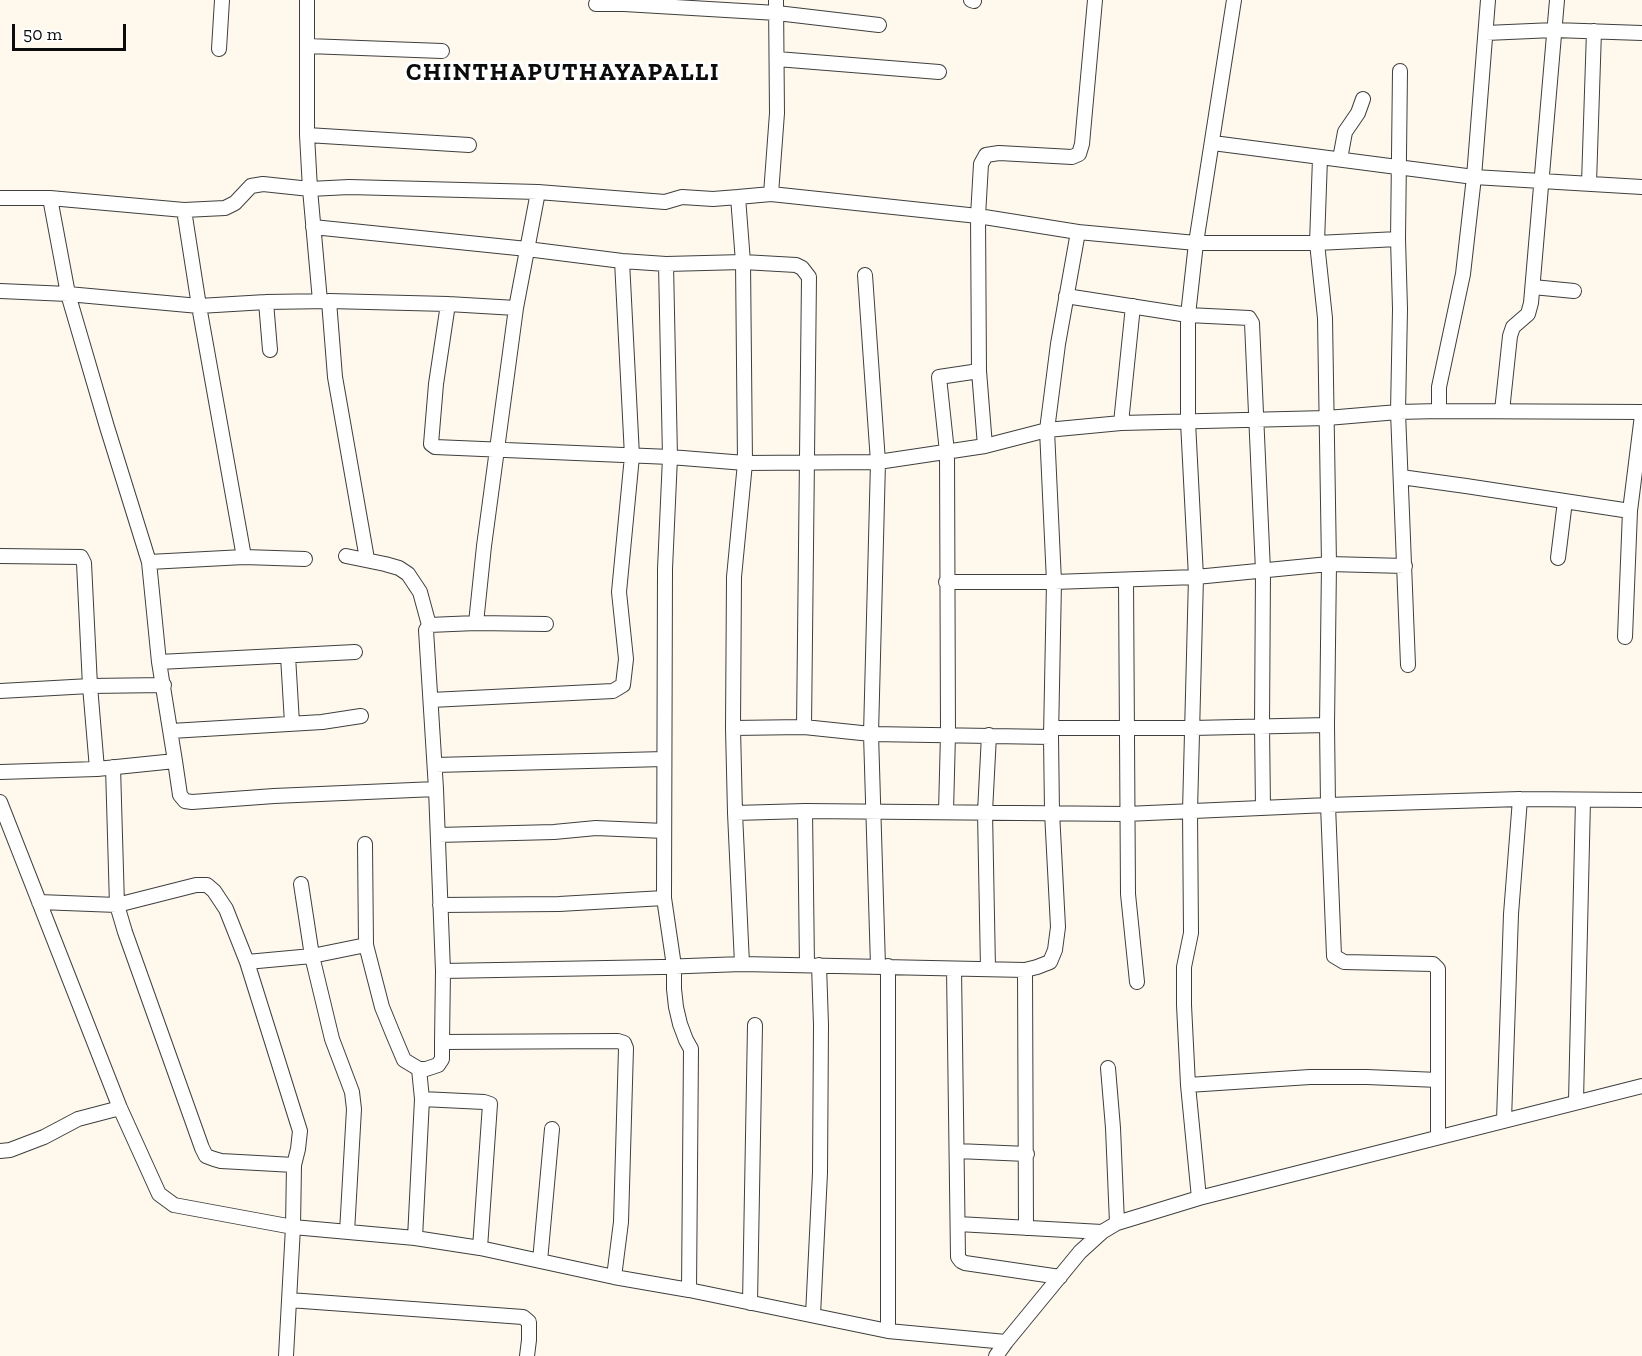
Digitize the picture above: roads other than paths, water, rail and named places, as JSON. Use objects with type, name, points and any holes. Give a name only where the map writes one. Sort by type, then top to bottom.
[{"type":"street","points":[[219,49],[222,0]]},
{"type":"street","points":[[307,0],[307,135],[313,227],[335,377],[367,559]]},
{"type":"street","points":[[985,446],[979,371],[978,216],[981,164],[986,155],[999,153],[1072,157],[1079,154],[1082,144],[1095,0]]},
{"type":"street","points":[[1199,1198],[1188,1085],[1184,1005],[1184,967],[1191,933],[1190,811],[1196,577],[1188,422],[1188,315],[1196,243],[1234,0]]},
{"type":"street","points":[[1438,411],[1439,387],[1463,274],[1474,177],[1488,0]]},
{"type":"street","points":[[1502,411],[1510,336],[1513,327],[1528,314],[1531,303],[1557,0]]},
{"type":"street","points":[[596,4],[777,7],[879,25]]},
{"type":"street","points":[[771,194],[777,112],[777,7]]},
{"type":"street","points":[[1486,33],[1554,30],[1642,33]]},
{"type":"street","points":[[1588,183],[1594,31]]},
{"type":"street","points":[[307,46],[442,51]]},
{"type":"street","points":[[777,59],[939,72]]},
{"type":"street","points":[[1400,71],[1398,412],[1408,665]]},
{"type":"street","points":[[1340,159],[1345,132],[1358,113],[1363,99]]},
{"type":"street","points":[[307,135],[469,145]]},
{"type":"street","points":[[1213,143],[1474,177],[1642,187]]},
{"type":"street","points":[[1320,158],[1317,243],[1325,318],[1329,564],[1328,805],[1334,956],[1344,962],[1433,963],[1438,969],[1438,1136]]},
{"type":"street","points":[[0,198],[51,198],[184,210],[225,208],[236,203],[251,186],[263,184],[310,189],[350,187],[538,192],[665,202],[682,197],[713,199],[771,194],[978,216],[1078,232],[1196,243],[1317,243],[1398,239]]},
{"type":"street","points":[[476,622],[516,308],[538,192]]},
{"type":"street","points":[[738,197],[743,262],[745,463],[734,577],[733,728],[742,964]]},
{"type":"street","points":[[51,198],[68,294],[106,427],[149,562],[159,662],[180,795],[185,801],[192,802],[436,789]]},
{"type":"street","points":[[184,210],[244,557]]},
{"type":"street","points":[[313,227],[622,261],[666,264],[743,262],[796,265],[802,268],[809,277],[804,727]]},
{"type":"street","points":[[443,971],[742,964],[1025,970],[1050,962],[1055,950],[1058,927],[1052,812],[1051,732],[1054,582],[1047,430],[1066,296],[1078,232]]},
{"type":"street","points":[[430,700],[613,691],[623,685],[626,659],[619,592],[632,456],[622,261]]},
{"type":"street","points":[[666,264],[670,457],[665,569],[664,898],[680,1024],[691,1049],[689,1290]]},
{"type":"street","points":[[865,275],[878,462],[871,734],[883,966],[888,1331]]},
{"type":"street","points":[[1533,287],[1574,291]]},
{"type":"street","points":[[0,291],[68,294],[200,306],[324,301],[516,308]]},
{"type":"street","points":[[1066,296],[1188,315],[1249,318],[1252,322],[1263,571],[1263,808]]},
{"type":"street","points":[[266,302],[270,350]]},
{"type":"street","points":[[448,304],[436,384],[431,444],[435,447],[670,457],[745,463],[807,464],[878,462],[985,446],[1047,430],[1121,423],[1326,418],[1438,411],[1642,414],[1630,511],[1625,637]]},
{"type":"street","points":[[1121,423],[1133,306]]},
{"type":"street","points":[[946,812],[947,452],[939,377],[979,371]]},
{"type":"street","points":[[1401,477],[1630,511]]},
{"type":"street","points":[[1558,558],[1565,501]]},
{"type":"street","points":[[0,556],[81,557],[84,563],[97,769]]},
{"type":"street","points":[[346,556],[399,568],[408,574],[420,592],[429,625],[426,630],[435,765],[443,971],[442,1059],[438,1065],[426,1069],[419,1069],[404,1060],[382,1007],[366,945],[365,844]]},
{"type":"street","points":[[149,562],[244,557],[305,559]]},
{"type":"street","points":[[946,582],[1054,582],[1196,577],[1329,564],[1405,566]]},
{"type":"street","points":[[1126,580],[1128,894],[1137,982]]},
{"type":"street","points":[[429,625],[476,622],[546,624]]},
{"type":"street","points":[[159,662],[355,652]]},
{"type":"street","points":[[288,656],[292,723]]},
{"type":"street","points":[[0,690],[164,685]]},
{"type":"street","points":[[171,731],[322,722],[361,716]]},
{"type":"street","points":[[733,728],[804,727],[871,734],[989,735],[1127,728],[1327,725]]},
{"type":"street","points":[[988,969],[985,812],[989,735]]},
{"type":"street","points":[[435,765],[664,759]]},
{"type":"street","points":[[0,772],[97,769],[175,761]]},
{"type":"street","points":[[113,767],[117,905],[202,1148],[206,1156],[221,1161],[294,1166]]},
{"type":"street","points":[[735,813],[805,811],[1126,814],[1520,799],[1642,800]]},
{"type":"street","points":[[1504,1120],[1511,914],[1520,799]]},
{"type":"street","points":[[1576,1101],[1583,800]]},
{"type":"street","points":[[0,802],[120,1108],[159,1194],[174,1206],[293,1227],[415,1238],[480,1248],[888,1331],[1006,1342]]},
{"type":"street","points":[[805,811],[813,965],[821,1025],[820,1173],[813,1316]]},
{"type":"street","points":[[438,835],[554,832],[596,828],[664,831]]},
{"type":"street","points":[[301,884],[312,956],[332,1039],[352,1092],[354,1109],[347,1232]]},
{"type":"street","points":[[39,902],[117,905],[196,885],[207,885],[226,909],[247,962],[300,1131],[294,1166],[286,1356]]},
{"type":"street","points":[[440,905],[664,898]]},
{"type":"street","points":[[247,962],[312,956],[366,945]]},
{"type":"street","points":[[954,969],[958,1257],[960,1261],[1060,1277]]},
{"type":"street","points":[[1025,970],[1026,1228]]},
{"type":"street","points":[[750,1303],[755,1025]]},
{"type":"street","points":[[442,1042],[618,1041],[624,1043],[626,1048],[621,1222],[614,1277]]},
{"type":"street","points":[[1108,1068],[1117,1223]]},
{"type":"street","points":[[415,1238],[422,1099],[419,1069]]},
{"type":"street","points":[[1188,1085],[1310,1077],[1438,1080]]},
{"type":"street","points":[[996,1356],[1080,1252],[1102,1232],[1117,1223],[1199,1198],[1642,1086]]},
{"type":"street","points":[[422,1099],[490,1104],[480,1248]]},
{"type":"street","points":[[0,1151],[10,1150],[44,1137],[78,1119],[120,1108]]},
{"type":"street","points":[[540,1261],[552,1129]]},
{"type":"street","points":[[957,1151],[1027,1154]]},
{"type":"street","points":[[958,1224],[1102,1232]]},
{"type":"street","points":[[290,1300],[523,1317],[529,1322],[527,1356]]},
{"type":"district","name":"CHINTHAPUTHAYAPALLI","points":[[563,73]]}]
